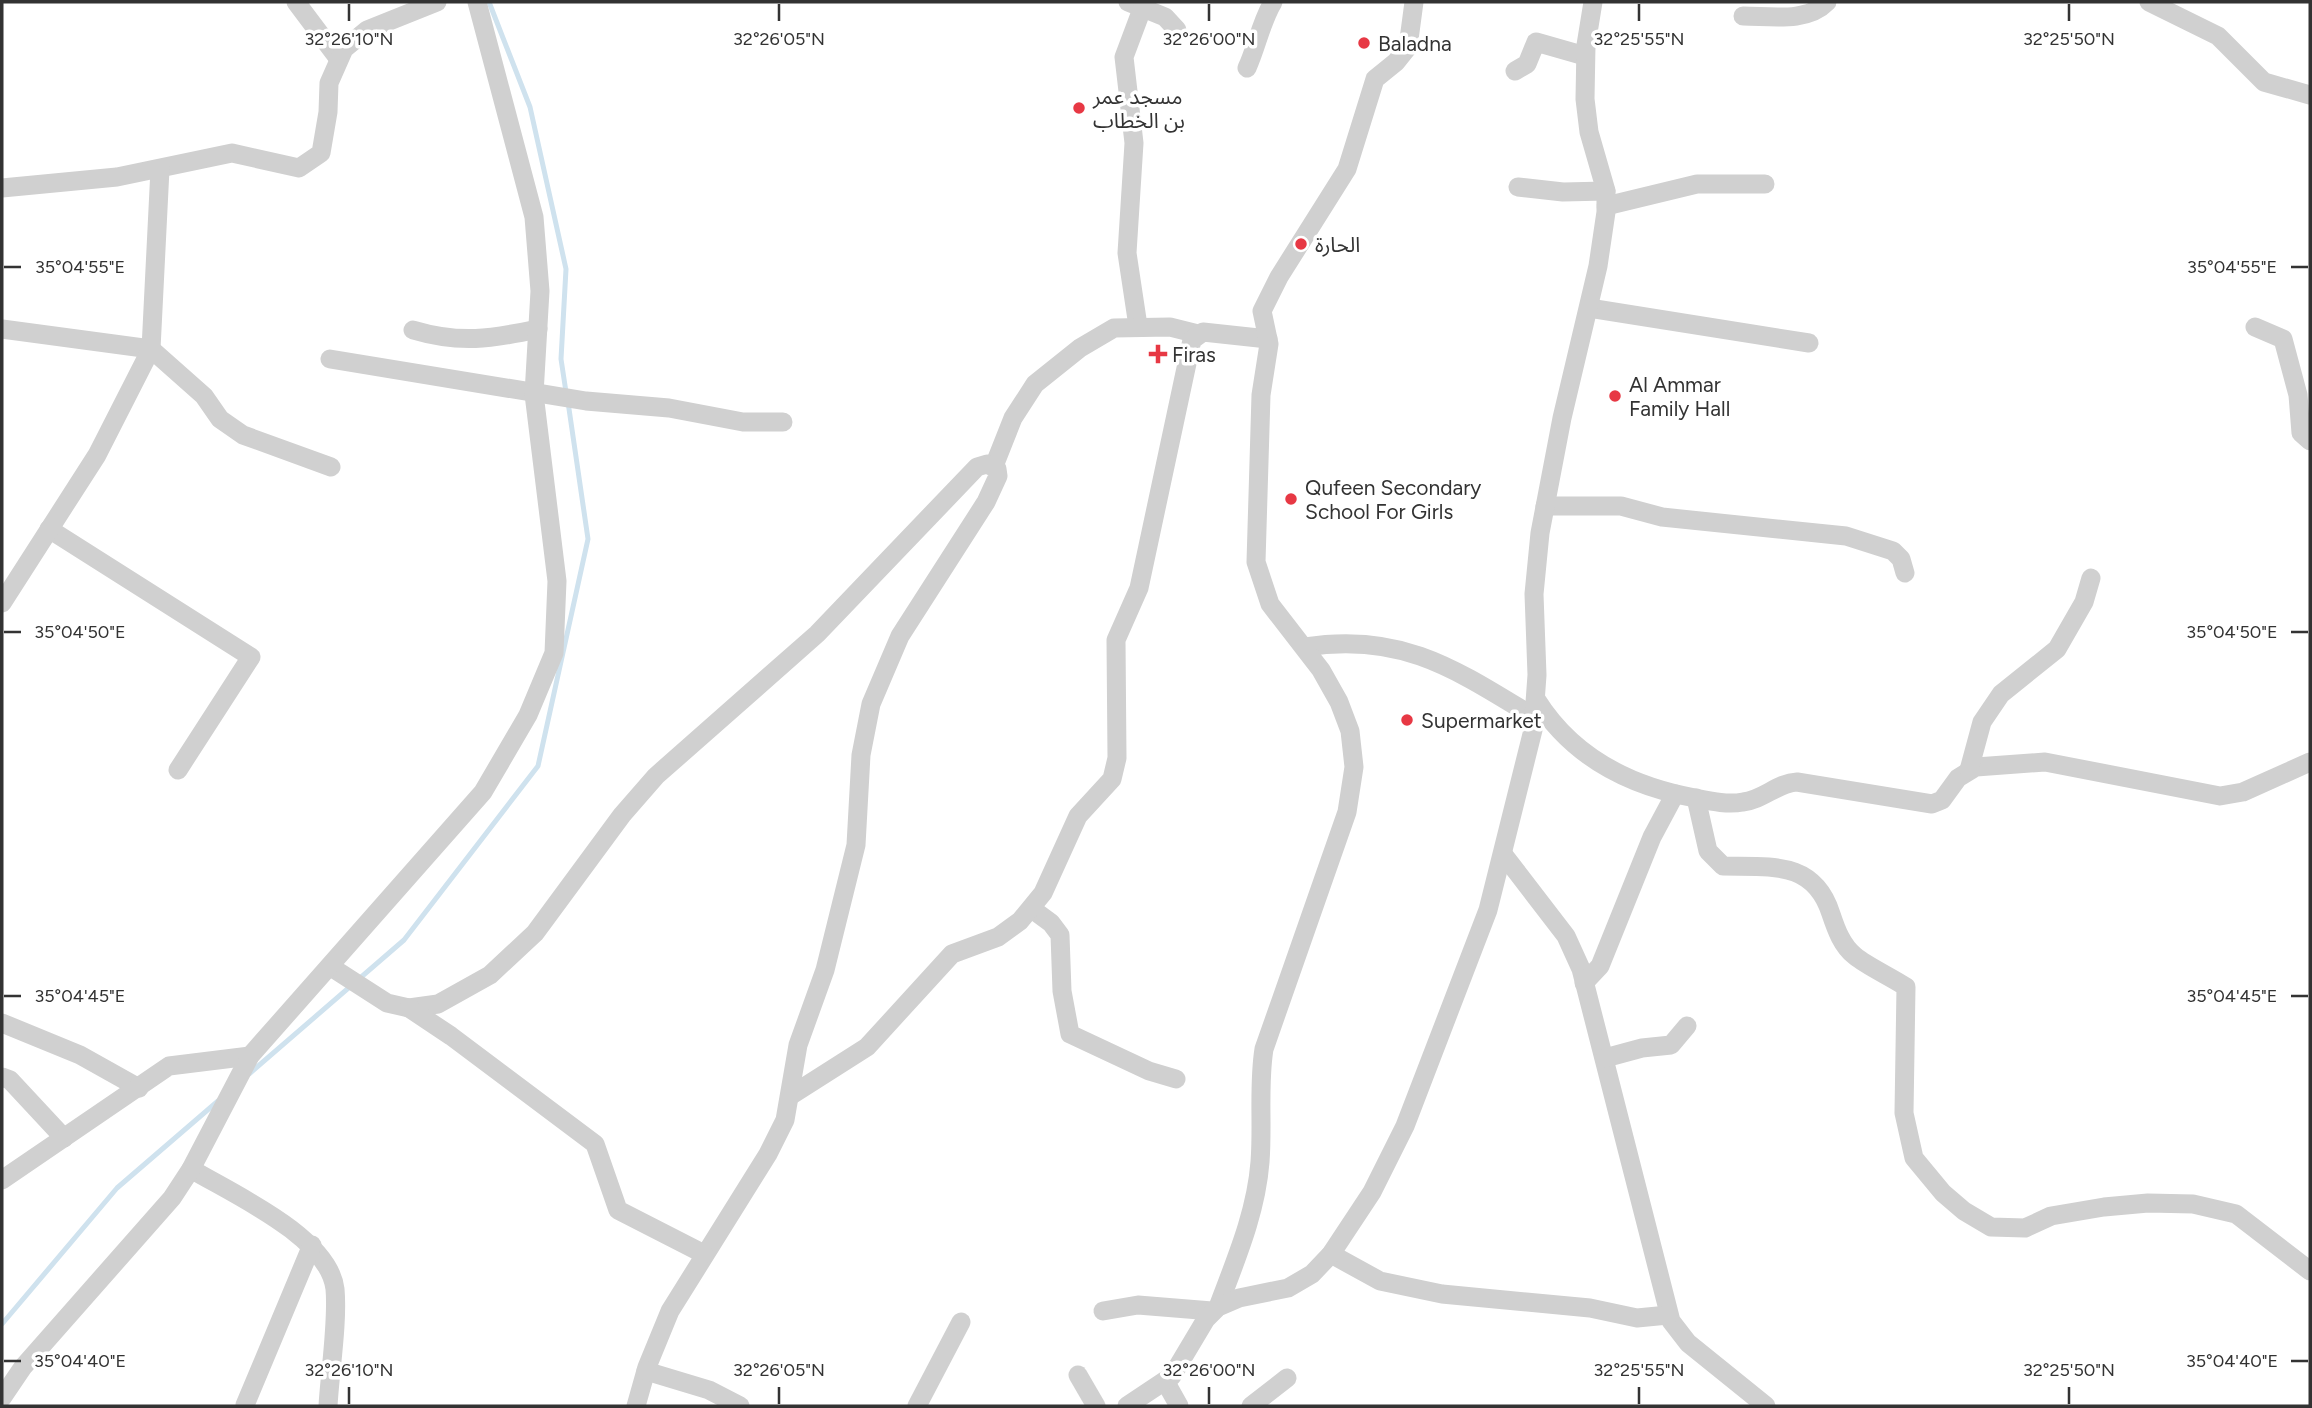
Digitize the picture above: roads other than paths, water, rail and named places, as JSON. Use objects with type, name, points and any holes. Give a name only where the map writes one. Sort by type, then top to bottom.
[{"type":"street","points":[[296,2],[338,58]]},
{"type":"street","points":[[2,188],[87,182],[232,153],[299,168],[321,153],[328,112],[329,83],[338,58],[350,42],[367,30],[437,2]]},
{"type":"street","points":[[2,1398],[23,1367],[172,1198],[191,1169],[250,1056],[483,792],[528,715],[554,653],[557,581],[534,394],[540,291],[534,216],[477,2]]},
{"type":"street","points":[[1247,68],[1259,41],[1264,17],[1273,2]]},
{"type":"street","points":[[1127,1406],[1174,1374],[1215,1309],[1246,1234],[1258,1181],[1261,1135],[1259,1089],[1264,1049],[1341,832],[1353,786],[1353,749],[1344,713],[1305,647],[1270,604],[1256,562],[1261,395],[1268,339],[1262,320],[1264,307],[1347,169],[1375,79],[1396,62],[1408,47],[1414,2]]},
{"type":"street","points":[[1103,1311],[1138,1305],[1215,1309],[1239,1298],[1288,1288],[1312,1274],[1331,1254],[1372,1192],[1405,1126],[1488,911],[1528,757],[1535,708],[1534,594],[1545,506],[1588,308],[1606,199],[1586,118],[1585,56],[1593,2]]},
{"type":"street","points":[[1743,16],[1801,15],[1816,12],[1827,2]]},
{"type":"street","points":[[2149,2],[2218,36],[2264,82],[2310,95]]},
{"type":"street","points":[[1138,326],[1127,253],[1134,143],[1124,57],[1135,6],[1165,17],[1177,30]]},
{"type":"street","points":[[1515,71],[1527,64],[1536,42],[1585,56]]},
{"type":"street","points":[[2,603],[109,434],[151,349],[160,169]]},
{"type":"street","points":[[1518,187],[1606,199],[1696,184],[1765,184]]},
{"type":"street","points":[[1588,308],[1809,343]]},
{"type":"street","points":[[636,1406],[646,1371],[670,1311],[773,1145],[790,1096],[798,1045],[825,970],[852,866],[859,822],[861,755],[872,704],[900,636],[986,502],[998,476],[994,466],[1013,418],[1035,384],[1080,348],[1114,328],[1170,327],[1198,334],[1268,339]]},
{"type":"street","points":[[2255,327],[2283,339],[2298,395],[2301,433],[2310,440]]},
{"type":"street","points":[[2,329],[151,349],[204,396],[220,419],[243,435],[331,467]]},
{"type":"street","points":[[414,330],[443,339],[489,340],[538,329]]},
{"type":"street","points":[[790,1096],[867,1048],[952,954],[998,937],[1032,909],[1051,877],[1078,816],[1105,789],[1115,769],[1116,640],[1139,589],[1191,342],[1198,334]]},
{"type":"street","points":[[330,359],[534,394],[669,408],[743,422],[783,422]]},
{"type":"street","points":[[331,967],[387,1003],[408,1008],[431,1006],[451,998],[508,961],[555,908],[622,815],[656,776],[817,634],[977,467],[987,464],[994,466]]},
{"type":"street","points":[[1545,506],[1621,506],[1662,517],[1846,536],[1893,551],[1901,559],[1905,573]]},
{"type":"street","points":[[49,529],[251,657],[178,770]]},
{"type":"street","points":[[1969,770],[1982,722],[2001,694],[2057,649],[2084,602],[2091,578]]},
{"type":"street","points":[[1305,647],[1371,645],[1418,653],[1479,684],[1535,708],[1568,740],[1600,765],[1636,782],[1696,798],[1741,803],[1759,798],[1785,784],[1797,782],[1932,804],[1945,798],[1958,778],[1969,770],[1983,766],[2045,762],[2220,796],[2243,792],[2310,762]]},
{"type":"street","points":[[1584,983],[1600,966],[1652,837],[1675,794]]},
{"type":"street","points":[[1696,798],[1708,851],[1723,866],[1774,866],[1813,880],[1826,899],[1838,934],[1854,956],[1906,987],[1905,1112],[1914,1158],[1943,1193],[1964,1211],[1991,1227],[2025,1228],[2051,1216],[2104,1207],[2148,1203],[2193,1204],[2236,1214],[2310,1271]]},
{"type":"street","points":[[1503,854],[1568,939],[1584,983],[1668,1315],[1688,1343],[1756,1405]]},
{"type":"street","points":[[1032,909],[1051,923],[1060,935],[1062,991],[1070,1034],[1149,1070],[1176,1079]]},
{"type":"street","points":[[408,1008],[451,1036],[595,1144],[618,1210],[704,1254]]},
{"type":"street","points":[[2,1023],[80,1055],[139,1088]]},
{"type":"street","points":[[1605,1058],[1642,1048],[1671,1045],[1687,1026]]},
{"type":"street","points":[[2,1180],[169,1066],[250,1056]]},
{"type":"street","points":[[2,1077],[10,1080],[64,1138]]},
{"type":"street","points":[[191,1169],[312,1245],[328,1266],[335,1288],[328,1406]]},
{"type":"street","points":[[245,1405],[312,1245]]},
{"type":"street","points":[[1331,1254],[1380,1281],[1443,1294],[1590,1308],[1637,1318],[1668,1315]]},
{"type":"street","points":[[917,1406],[961,1322]]},
{"type":"street","points":[[646,1371],[709,1390],[740,1406]]},
{"type":"street","points":[[1078,1375],[1096,1406]]},
{"type":"street","points":[[1251,1406],[1287,1378]]},
{"type":"street","points":[[1165,1381],[1179,1406]]},
{"type":"waterway","points":[[489,2],[530,107],[566,269],[561,359],[566,392]]},
{"type":"waterway","points":[[249,1074],[404,940],[538,766],[588,539],[568,402]]},
{"type":"waterway","points":[[2,1324],[117,1188],[218,1101]]},
{"type":"place","name":"Baladna","points":[[1364,43]]},
{"type":"place","name":"مسجد عمر بن الخطاب","points":[[1079,108]]},
{"type":"place","name":"الحارة","points":[[1301,244]]},
{"type":"place","name":"Firas","points":[[1158,354]]},
{"type":"place","name":"Al Ammar Family Hall","points":[[1615,396]]},
{"type":"place","name":"Qufeen Secondary School For Girls","points":[[1291,499]]},
{"type":"place","name":"Supermarket","points":[[1407,720]]}]
